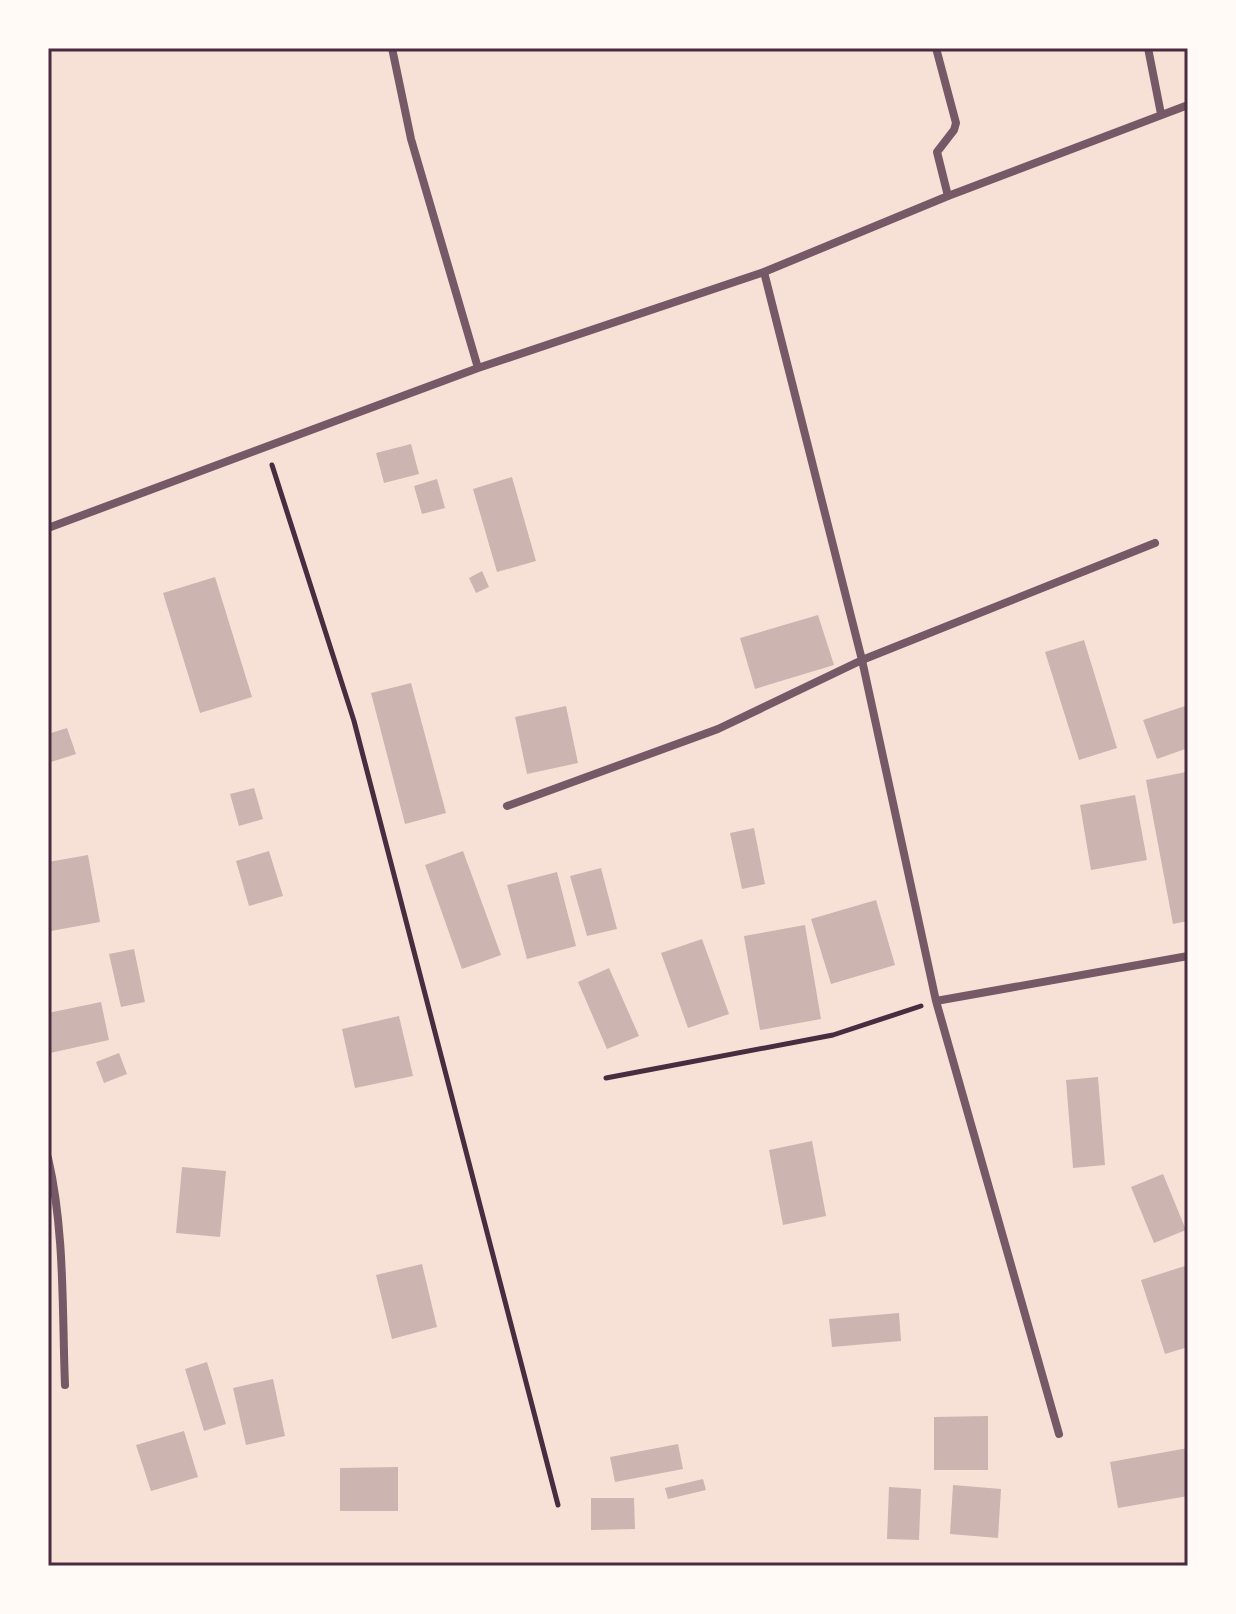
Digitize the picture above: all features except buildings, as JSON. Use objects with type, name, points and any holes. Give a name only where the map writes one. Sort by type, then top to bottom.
[{"type":"street","points":[[392,48],[411,139],[478,368]]},
{"type":"street","points":[[936,48],[956,123],[937,152],[948,196]]},
{"type":"street","points":[[1148,48],[1161,114]]},
{"type":"street","points":[[48,528],[478,368],[764,272],[948,196],[1188,105]]},
{"type":"street","points":[[764,272],[862,660],[936,1001],[1059,1434]]},
{"type":"street","points":[[507,806],[718,729],[862,660],[1155,543]]},
{"type":"street","points":[[936,1001],[1188,956]]},
{"type":"street","points":[[48,1158],[54,1183],[59,1246],[65,1385]]},
{"type":"path","points":[[266,445],[354,721],[558,1505]]},
{"type":"path","points":[[606,1078],[833,1035],[936,1001]]}]
